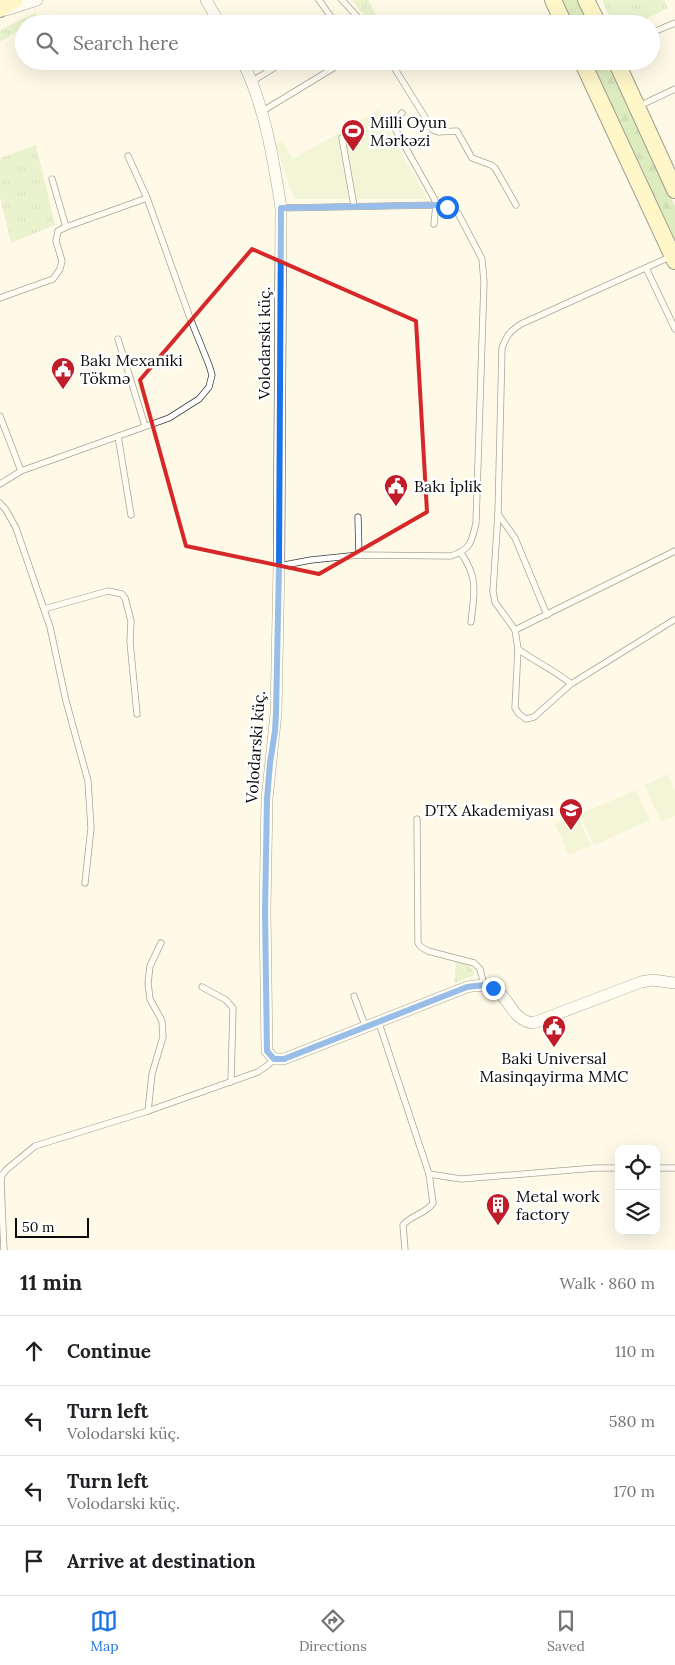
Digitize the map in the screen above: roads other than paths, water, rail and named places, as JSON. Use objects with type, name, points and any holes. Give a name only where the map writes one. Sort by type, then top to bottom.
[{"type":"main road","points":[[0,11],[15,0]]},
{"type":"main road","points":[[553,0],[560,15]]},
{"type":"main road","points":[[586,0],[594,15]]},
{"type":"main road","points":[[586,70],[674,258]]},
{"type":"main road","points":[[620,70],[674,183]]},
{"type":"street","points":[[0,11],[37,0]]},
{"type":"street","points":[[206,0],[215,15]]},
{"type":"street","name":"Volodarski küç.","points":[[246,70],[261,112],[281,208],[276,722],[268,775],[265,911],[267,1046],[270,1055],[274,1059]]},
{"type":"street","points":[[274,1059],[284,1059],[467,987],[484,985],[500,993],[522,1020],[533,1024],[641,982],[652,980],[675,983]]},
{"type":"lane","points":[[319,0],[330,15]]},
{"type":"lane","points":[[342,0],[356,15]]},
{"type":"lane","points":[[660,29],[675,23]]},
{"type":"lane","points":[[251,82],[270,70]]},
{"type":"lane","points":[[261,112],[330,70]]},
{"type":"lane","points":[[396,70],[433,130],[438,132],[456,131],[472,158],[491,164],[495,168],[516,205]]},
{"type":"lane","points":[[637,106],[675,89]]},
{"type":"lane","points":[[402,113],[395,121],[394,127],[434,195],[436,205],[434,224]]},
{"type":"lane","points":[[342,138],[354,206]]},
{"type":"lane","points":[[0,484],[21,471],[168,418],[199,400],[209,387],[212,375],[147,198],[128,156]]},
{"type":"lane","points":[[52,179],[66,227]]},
{"type":"lane","points":[[0,298],[53,279],[60,269],[62,262],[56,241],[58,231],[147,198]]},
{"type":"lane","points":[[279,566],[311,560],[359,555],[450,556],[461,553],[470,546],[476,523],[484,269],[482,259],[458,213],[447,207],[436,205],[281,208]]},
{"type":"lane","points":[[674,258],[646,268],[521,324],[510,332],[502,348],[498,514],[493,591],[495,602],[515,630],[518,649],[515,708],[519,714],[526,718],[534,718],[571,684],[674,620]]},
{"type":"lane","points":[[646,268],[675,329]]},
{"type":"lane","points":[[118,339],[145,426]]},
{"type":"lane","points":[[0,416],[21,471]]},
{"type":"lane","points":[[118,436],[131,515]]},
{"type":"lane","points":[[0,503],[16,528],[50,627],[66,701],[88,781],[91,828],[85,883]]},
{"type":"lane","points":[[498,514],[515,538],[547,615]]},
{"type":"lane","points":[[358,516],[359,555]]},
{"type":"lane","points":[[515,630],[675,551]]},
{"type":"lane","points":[[461,553],[470,566],[473,575],[474,590],[471,622]]},
{"type":"lane","points":[[44,610],[108,591],[122,594],[125,598],[131,621],[130,642],[137,714]]},
{"type":"lane","points":[[518,649],[571,684]]},
{"type":"lane","points":[[417,819],[418,943],[428,951],[474,963],[480,969],[484,985]]},
{"type":"lane","points":[[148,1111],[152,1074],[163,1037],[162,1021],[150,999],[148,984],[150,966],[161,943]]},
{"type":"lane","points":[[202,987],[226,1000],[233,1008],[231,1082]]},
{"type":"lane","points":[[354,996],[366,1028]]},
{"type":"lane","points":[[378,1022],[429,1174],[433,1203],[429,1209],[407,1220],[403,1225],[405,1250]]},
{"type":"lane","points":[[4,1250],[2,1175],[35,1146],[148,1111],[231,1082],[258,1072],[268,1066],[274,1059]]},
{"type":"lane","points":[[429,1174],[460,1179],[615,1168]]},
{"type":"lane","points":[[660,1168],[675,1168]]},
{"type":"place","name":"Milli Oyun Mərkəzi","points":[[353,152]]},
{"type":"place","name":"Bakı Mexaniki Tökmə","points":[[63,390]]},
{"type":"place","name":"Bakı İplik","points":[[396,507]]},
{"type":"place","name":"DTX Akademiyası","points":[[571,831]]},
{"type":"place","name":"Baki Universal Masinqayirma MMC","points":[[554,1048]]},
{"type":"place","name":"Metal work factory","points":[[498,1226]]}]
